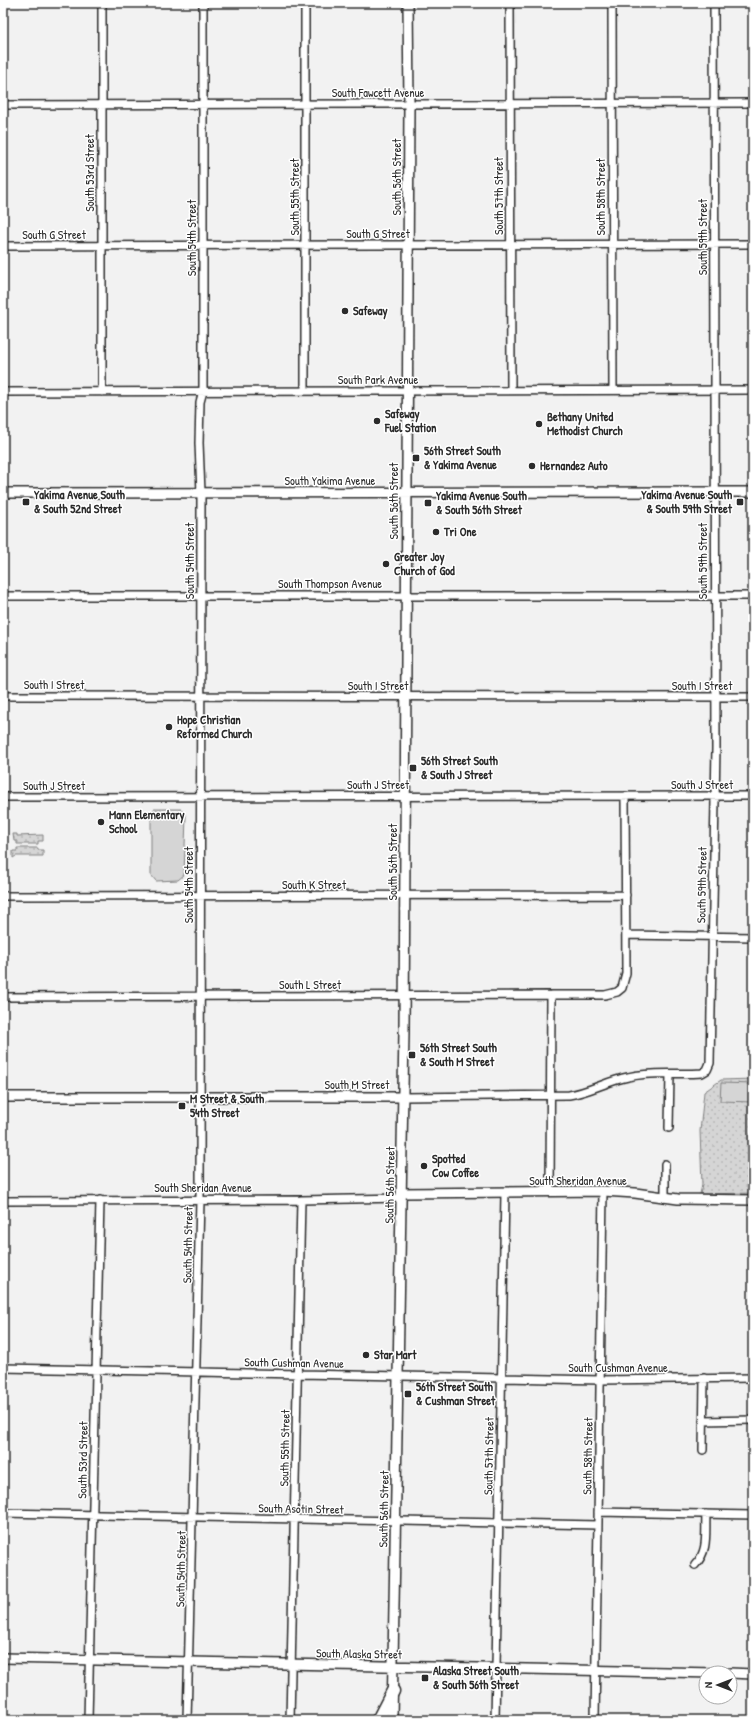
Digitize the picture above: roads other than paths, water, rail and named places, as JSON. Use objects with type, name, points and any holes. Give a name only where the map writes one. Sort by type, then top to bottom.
[{"type":"highway","points":[[378,1720],[393,1691]]},
{"type":"main road","name":"South 56th Street","points":[[392,1720],[404,1096],[409,104],[408,3]]},
{"type":"main road","name":"South Yakima Avenue","points":[[3,493],[753,492]]},
{"type":"main road","name":"South M Street","points":[[3,1097],[404,1096]]},
{"type":"main road","name":"South Sheridan Avenue","points":[[402,1195],[603,1191],[635,1193],[665,1198],[692,1200],[753,1200]]},
{"type":"main road","name":"South Alaska Street","points":[[3,1658],[698,1673]]},
{"type":"main road","points":[[738,1673],[753,1674]]},
{"type":"street","name":"South 53rd Street","points":[[102,3],[102,392]]},
{"type":"street","name":"South 54th Street","points":[[187,1720],[190,1662],[200,1200],[199,797],[201,493],[199,443],[200,402],[202,391],[204,245],[203,3]]},
{"type":"street","name":"South 55th Street","points":[[305,3],[305,391]]},
{"type":"street","name":"South 57th Street","points":[[510,3],[511,390]]},
{"type":"street","name":"South 58th Street","points":[[612,3],[613,390]]},
{"type":"street","name":"South 59th Street","points":[[707,1070],[711,1056],[715,797],[714,3]]},
{"type":"street","name":"South Fawcett Avenue","points":[[3,105],[753,103]]},
{"type":"street","name":"South G Street","points":[[3,246],[753,244]]},
{"type":"street","name":"South Park Avenue","points":[[3,392],[753,390]]},
{"type":"street","name":"South Thompson Avenue","points":[[3,596],[753,596]]},
{"type":"street","name":"South I Street","points":[[3,696],[753,697]]},
{"type":"street","points":[[625,796],[626,935],[753,937]]},
{"type":"street","name":"South J Street","points":[[3,797],[753,796]]},
{"type":"street","name":"South K Street","points":[[3,896],[626,895]]},
{"type":"street","name":"South L Street","points":[[3,997],[605,995],[617,992],[622,988],[626,978],[626,935]]},
{"type":"street","points":[[550,1192],[551,995]]},
{"type":"street","name":"South M Street","points":[[404,1096],[551,1096],[583,1093],[633,1076],[696,1073],[707,1070]]},
{"type":"street","points":[[669,1128],[670,1074]]},
{"type":"street","points":[[665,1198],[666,1164]]},
{"type":"street","name":"South 58th Street","points":[[595,1720],[603,1191]]},
{"type":"street","name":"South 57th Street","points":[[495,1720],[505,1193]]},
{"type":"street","name":"South Sheridan Avenue","points":[[3,1201],[301,1200],[402,1195]]},
{"type":"street","name":"South 53rd Street","points":[[88,1720],[100,1200]]},
{"type":"street","name":"South 55th Street","points":[[290,1720],[301,1200]]},
{"type":"street","name":"South Cushman Avenue","points":[[3,1368],[600,1380],[753,1378]]},
{"type":"street","points":[[703,1450],[704,1378]]},
{"type":"street","points":[[703,1421],[753,1420]]},
{"type":"street","points":[[598,1512],[753,1515]]},
{"type":"street","name":"South Asotin Street","points":[[3,1513],[598,1525]]},
{"type":"street","points":[[695,1565],[705,1550],[706,1514]]},
{"type":"place","name":"Safeway","points":[[345,311]]},
{"type":"place","name":"Safeway Fuel Station","points":[[377,421]]},
{"type":"place","name":"Bethany United Methodist Church","points":[[539,424]]},
{"type":"place","name":"56th Street South & Yakima Avenue","points":[[416,458]]},
{"type":"place","name":"Hernandez Auto","points":[[532,466]]},
{"type":"place","name":"Yakima Avenue South & South 52nd Street","points":[[26,502]]},
{"type":"place","name":"Yakima Avenue South & South 59th Street","points":[[740,502]]},
{"type":"place","name":"Yakima Avenue South & South 56th Street","points":[[428,503]]},
{"type":"place","name":"Tri One","points":[[436,532]]},
{"type":"place","name":"Greater Joy Church of God","points":[[386,564]]},
{"type":"place","name":"Hope Christian Reformed Church","points":[[169,727]]},
{"type":"place","name":"56th Street South & South J Street","points":[[413,768]]},
{"type":"place","name":"Mann Elementary School","points":[[101,822]]},
{"type":"place","name":"56th Street South & South M Street","points":[[412,1055]]},
{"type":"place","name":"M Street & South 54th Street","points":[[182,1106]]},
{"type":"place","name":"Spotted Cow Coffee","points":[[424,1166]]},
{"type":"place","name":"Star Mart","points":[[366,1355]]},
{"type":"place","name":"56th Street South & Cushman Street","points":[[408,1394]]},
{"type":"place","name":"Alaska Street South & South 56th Street","points":[[425,1678]]}]
